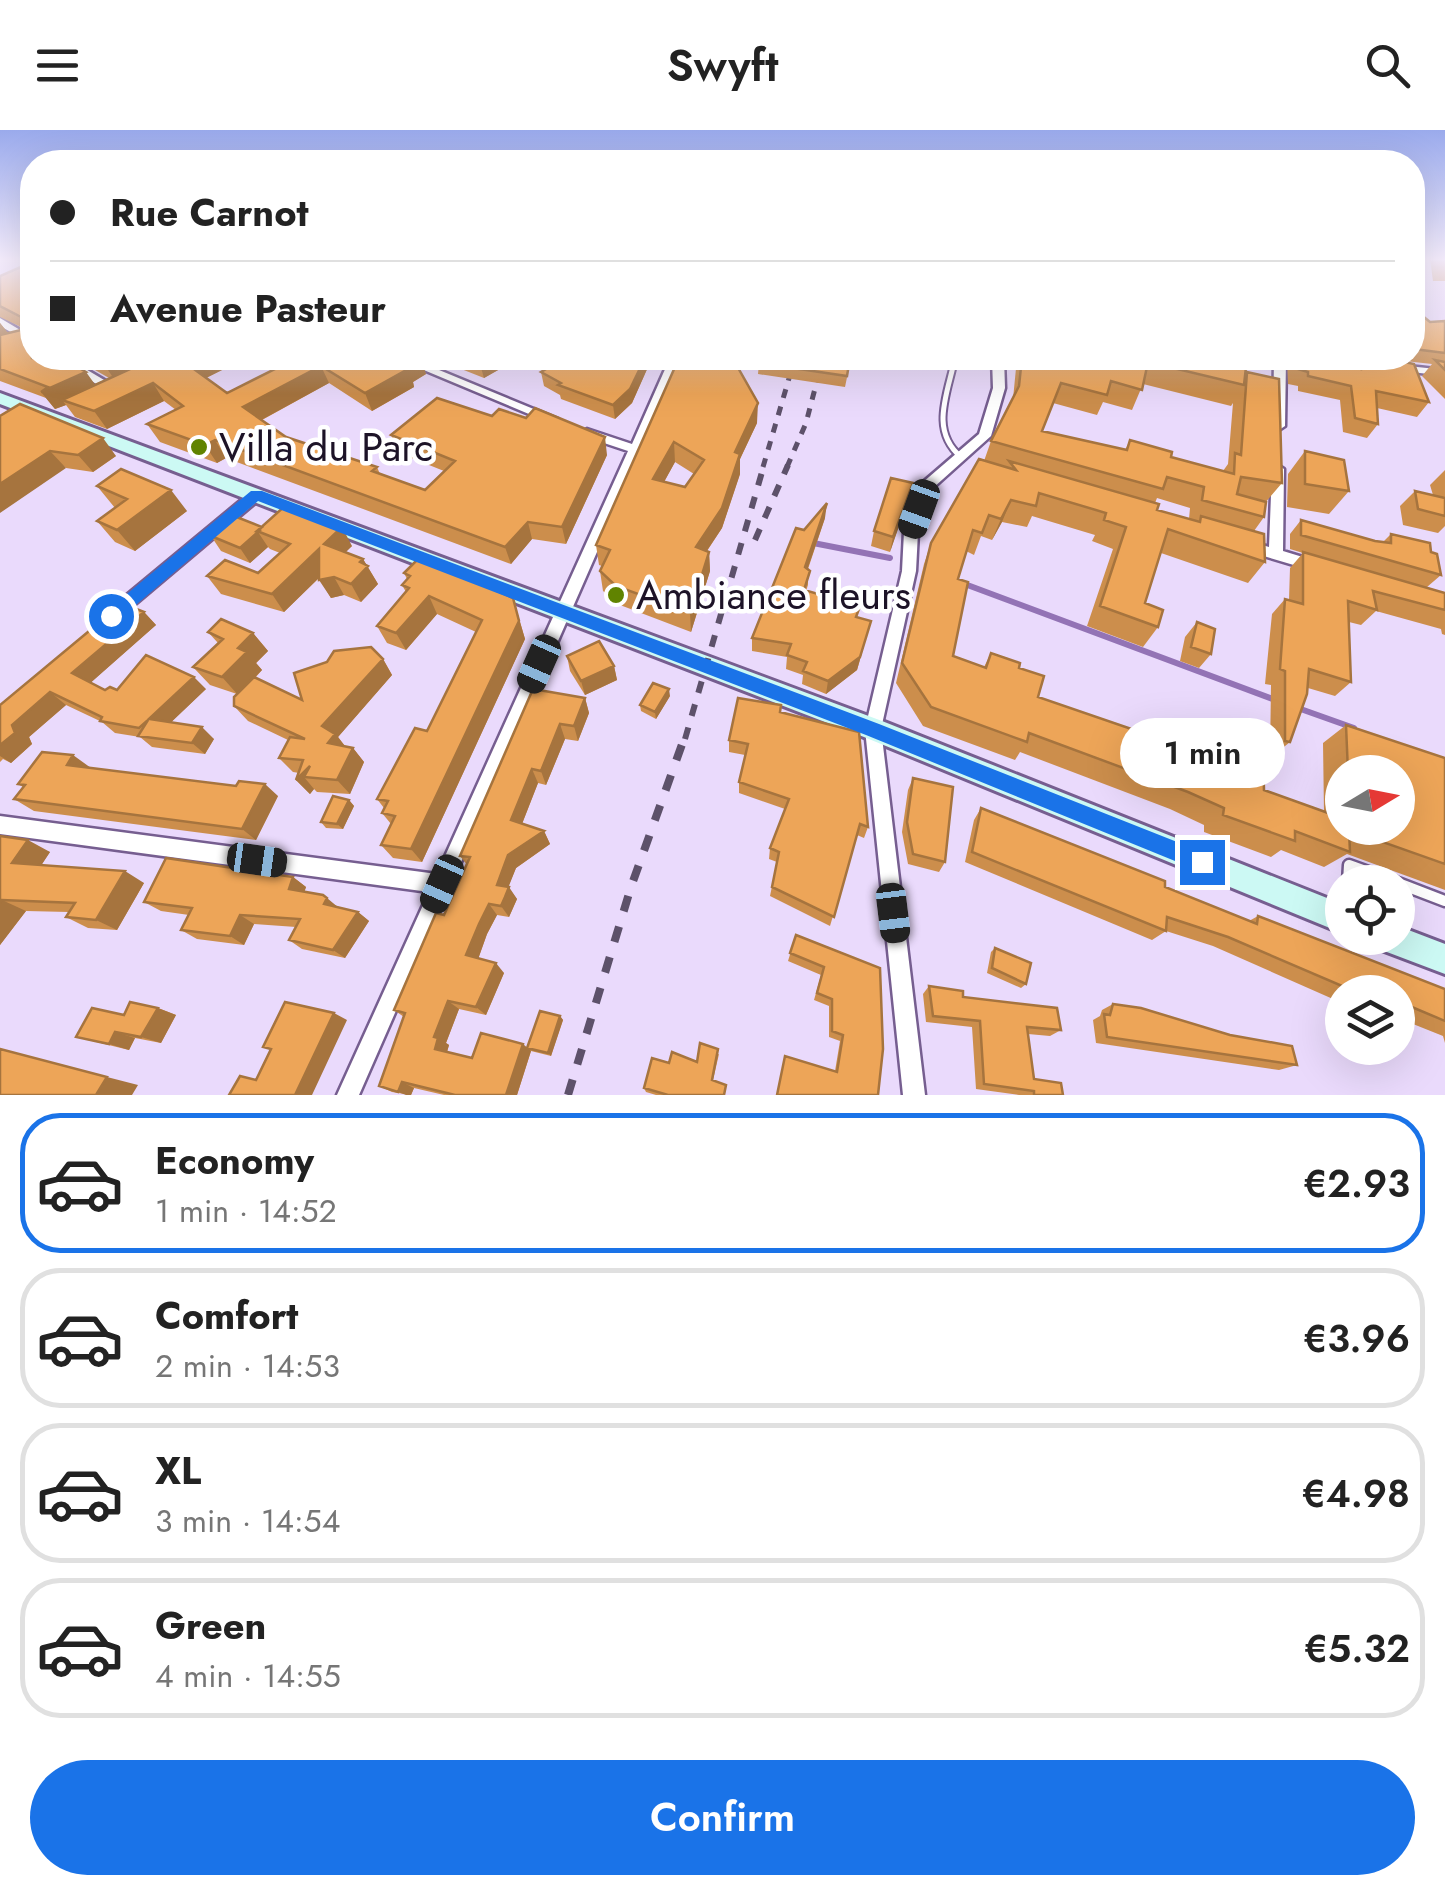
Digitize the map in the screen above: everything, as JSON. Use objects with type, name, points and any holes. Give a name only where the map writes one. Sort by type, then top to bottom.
[{"type":"main road","points":[[0,398],[63,414],[256,495],[873,729],[1325,912]]},
{"type":"main road","points":[[1415,948],[1445,959]]},
{"type":"street","points":[[14,345],[20,343]]},
{"type":"street","points":[[81,370],[115,390]]},
{"type":"street","points":[[433,370],[636,449]]},
{"type":"street","points":[[348,1095],[671,370]]},
{"type":"street","points":[[914,1095],[873,729],[882,670],[908,572],[911,532],[927,486],[985,436],[999,388],[998,370]]},
{"type":"street","points":[[1276,554],[1280,370]]},
{"type":"street","points":[[100,397],[133,382]]},
{"type":"street","points":[[960,460],[977,467]]},
{"type":"street","points":[[102,623],[256,495]]},
{"type":"street","points":[[1220,538],[1333,571]]},
{"type":"street","points":[[0,825],[442,884]]},
{"type":"lane","points":[[952,370],[940,430],[946,448],[960,460]]},
{"type":"lane","points":[[1415,890],[1445,901]]},
{"type":"building","points":[[20,304],[20,316],[0,306]]},
{"type":"building","points":[[1425,318],[1430,322],[1445,321],[1445,353],[1425,350]]},
{"type":"building","points":[[20,330],[20,370],[86,372],[41,392],[48,387],[0,369],[0,335]]},
{"type":"building","points":[[128,370],[195,370],[227,393],[273,370],[313,370],[243,407],[286,437],[377,467],[372,471],[425,490],[455,461],[391,435],[437,398],[492,416],[499,409],[526,418],[535,408],[605,437],[562,527],[528,522],[505,547],[215,440],[205,445],[147,424],[183,406],[153,383],[94,411],[62,400]]},
{"type":"building","points":[[328,370],[406,370],[365,393]]},
{"type":"building","points":[[639,370],[630,389],[613,405],[558,385],[561,383],[541,372]]},
{"type":"building","points":[[674,370],[739,370],[758,403],[735,452],[740,454],[722,508],[696,547],[709,552],[690,613],[616,586],[600,571],[610,550],[596,545]],"holes":[[[674,442],[704,460],[685,487],[653,479]]]},
{"type":"building","points":[[806,370],[848,370],[847,376]]},
{"type":"building","points":[[1021,370],[1146,370],[1142,390],[1111,381],[1107,395],[1061,383],[1042,431],[1127,450],[1130,440],[1172,452],[1171,457],[1234,474],[1235,453],[1241,455],[1247,372],[1279,379],[1282,483],[1241,477],[1237,494],[1266,502],[1264,517],[1202,500],[1204,487],[1167,477],[1163,489],[991,441],[1019,386]]},
{"type":"building","points":[[1181,370],[1246,370],[1244,385]]},
{"type":"building","points":[[1301,370],[1416,370],[1429,402],[1376,391],[1378,424],[1355,418],[1351,386],[1308,376]]},
{"type":"building","points":[[20,404],[103,438],[78,455],[50,451],[0,484],[0,416]]},
{"type":"building","points":[[1305,451],[1344,460],[1349,491],[1305,484]]},
{"type":"building","points":[[979,459],[1016,470],[1009,461],[1159,504],[1157,510],[1200,522],[1201,516],[1264,534],[1265,562],[1168,529],[1145,603],[1163,610],[1158,627],[1100,606],[1126,527],[1104,520],[1106,513],[1039,493],[1036,506],[1011,500],[1001,519],[989,515],[982,533],[973,530],[958,579],[968,582],[953,656],[986,668],[991,653],[1020,663],[1019,668],[1044,676],[1038,697],[1213,757],[1216,727],[1234,733],[1237,747],[1263,755],[1264,790],[1325,812],[1325,842],[1295,831],[1295,841],[1223,815],[1224,808],[1188,792],[1029,733],[1027,742],[931,707],[902,663],[931,543]]},
{"type":"building","points":[[121,469],[171,490],[117,530],[97,521],[127,499],[97,486]]},
{"type":"building","points":[[891,478],[913,483],[893,537],[874,531]]},
{"type":"building","points":[[1415,491],[1445,498],[1445,516],[1418,509]]},
{"type":"building","points":[[827,503],[805,567],[810,571],[804,590],[860,606],[856,617],[871,621],[860,657],[828,681],[803,671],[807,662],[787,655],[791,644],[752,638],[796,528],[804,530]]},
{"type":"building","points":[[286,505],[342,527],[324,544],[363,559],[360,562],[368,566],[351,584],[334,577],[319,580],[319,549],[272,594],[207,576],[225,560],[258,573],[290,544],[257,531]]},
{"type":"building","points":[[234,516],[262,527],[240,548],[211,536]]},
{"type":"building","points":[[1301,520],[1375,541],[1391,543],[1391,534],[1430,543],[1431,552],[1437,554],[1441,575],[1301,535]]},
{"type":"building","points":[[1303,552],[1445,593],[1445,610],[1373,591],[1377,610],[1348,601],[1351,682],[1309,669],[1307,694],[1290,742],[1285,741],[1285,671],[1280,669],[1285,599],[1303,604]]},
{"type":"building","points":[[420,557],[513,598],[519,621],[411,849],[381,845],[395,816],[382,813],[388,801],[377,799],[415,728],[427,731],[482,620],[429,596],[396,633],[377,626],[409,588],[402,585],[410,576],[404,573]]},
{"type":"building","points":[[126,605],[144,612],[72,673],[105,690],[117,690],[146,655],[194,677],[149,719],[202,727],[192,743],[138,736],[148,720],[139,728],[100,721],[102,717],[50,692],[12,725],[15,733],[0,745],[0,705],[118,607]]},
{"type":"building","points":[[221,619],[253,633],[238,648],[247,652],[222,677],[193,667],[223,639],[208,632]]},
{"type":"building","points":[[1197,622],[1215,629],[1211,654],[1191,647]]},
{"type":"building","points":[[599,641],[614,666],[581,681],[567,656]]},
{"type":"building","points":[[371,647],[383,659],[322,726],[335,734],[328,743],[353,748],[337,780],[304,777],[310,766],[296,780],[303,760],[279,758],[290,737],[305,739],[234,706],[234,697],[254,677],[302,700],[294,673],[327,662],[334,651]]},
{"type":"building","points":[[653,683],[669,689],[655,712],[640,705]]},
{"type":"building","points":[[533,689],[585,698],[574,726],[560,724],[541,771],[532,769],[511,820],[544,831],[508,855],[497,885],[509,887],[505,897],[501,906],[489,904],[466,955],[496,963],[476,1007],[448,1001],[434,1037],[438,1038],[435,1049],[472,1058],[481,1033],[523,1044],[506,1095],[455,1095],[402,1082],[398,1092],[379,1086],[405,1013],[394,1010],[436,913],[444,915],[470,857],[460,856]]},
{"type":"building","points":[[738,698],[781,705],[780,712],[859,732],[868,827],[860,824],[834,917],[772,887],[779,852],[770,848],[789,799],[739,782],[748,744],[729,740]]},
{"type":"building","points":[[1346,725],[1445,758],[1445,864],[1391,845],[1415,845],[1415,755],[1347,755]]},
{"type":"building","points":[[42,752],[73,755],[67,765],[236,786],[239,781],[265,784],[242,829],[14,799],[25,785],[18,784]]},
{"type":"building","points":[[913,778],[953,787],[945,862],[913,854],[907,822]]},
{"type":"building","points":[[333,796],[349,800],[337,824],[321,822]]},
{"type":"building","points":[[981,808],[1165,881],[1165,887],[1257,924],[1258,916],[1325,942],[1325,955],[1358,955],[1409,975],[1325,975],[1325,979],[1228,937],[1167,917],[1166,931],[972,852]]},
{"type":"building","points":[[0,836],[28,840],[12,863],[125,871],[96,920],[66,917],[75,903],[0,903]]},
{"type":"building","points":[[1332,845],[1350,845],[1350,852]]},
{"type":"building","points":[[166,858],[293,877],[289,889],[323,895],[327,898],[324,904],[358,912],[333,950],[289,940],[300,919],[240,915],[230,936],[181,930],[192,908],[144,902]]},
{"type":"building","points":[[796,935],[880,968],[883,1049],[878,1095],[777,1095],[785,1056],[837,1072],[843,1035],[832,1031],[832,999],[817,993],[824,967],[790,953]]},
{"type":"building","points":[[995,948],[1031,963],[1026,984],[992,968]]},
{"type":"building","points":[[1415,977],[1445,989],[1445,1021],[1415,1008]]},
{"type":"building","points":[[929,986],[963,991],[963,997],[1057,1008],[1061,1030],[1027,1027],[1034,1079],[1061,1083],[1063,1095],[1034,1095],[1034,1091],[984,1084],[980,1021],[933,1016]]},
{"type":"building","points":[[130,1002],[158,1008],[141,1037],[115,1032],[109,1044],[76,1037],[92,1008],[124,1015]]},
{"type":"building","points":[[285,1002],[334,1013],[295,1095],[229,1095],[240,1076],[256,1080],[271,1049],[263,1047]]},
{"type":"building","points":[[1113,1004],[1141,1008],[1230,1035],[1292,1046],[1297,1065],[1107,1037],[1104,1014],[1110,1015]]},
{"type":"building","points":[[540,1011],[560,1016],[548,1053],[527,1048]]},
{"type":"building","points":[[700,1043],[718,1049],[712,1080],[726,1085],[724,1095],[668,1095],[644,1088],[652,1058],[669,1063],[672,1052],[697,1062]]},
{"type":"building","points":[[0,1049],[107,1077],[96,1095],[0,1095]]},
{"type":"waterway","points":[[808,542],[890,558]]},
{"type":"waterway","points":[[962,583],[1278,701]]},
{"type":"waterway","points":[[1295,707],[1354,728]]},
{"type":"railway","points":[[763,467],[791,370]]},
{"type":"railway","points":[[787,467],[806,423],[820,370]]},
{"type":"railway","points":[[685,739],[764,465]]},
{"type":"railway","points":[[755,540],[788,465]]},
{"type":"railway","points":[[568,1095],[631,887],[685,736]]},
{"type":"place","name":"Villa du Parc","points":[[199,447]]},
{"type":"place","name":"Ambiance fleurs","points":[[616,595]]},
{"type":"route","points":[[111,616],[256,495],[873,729],[1202,862]]}]
